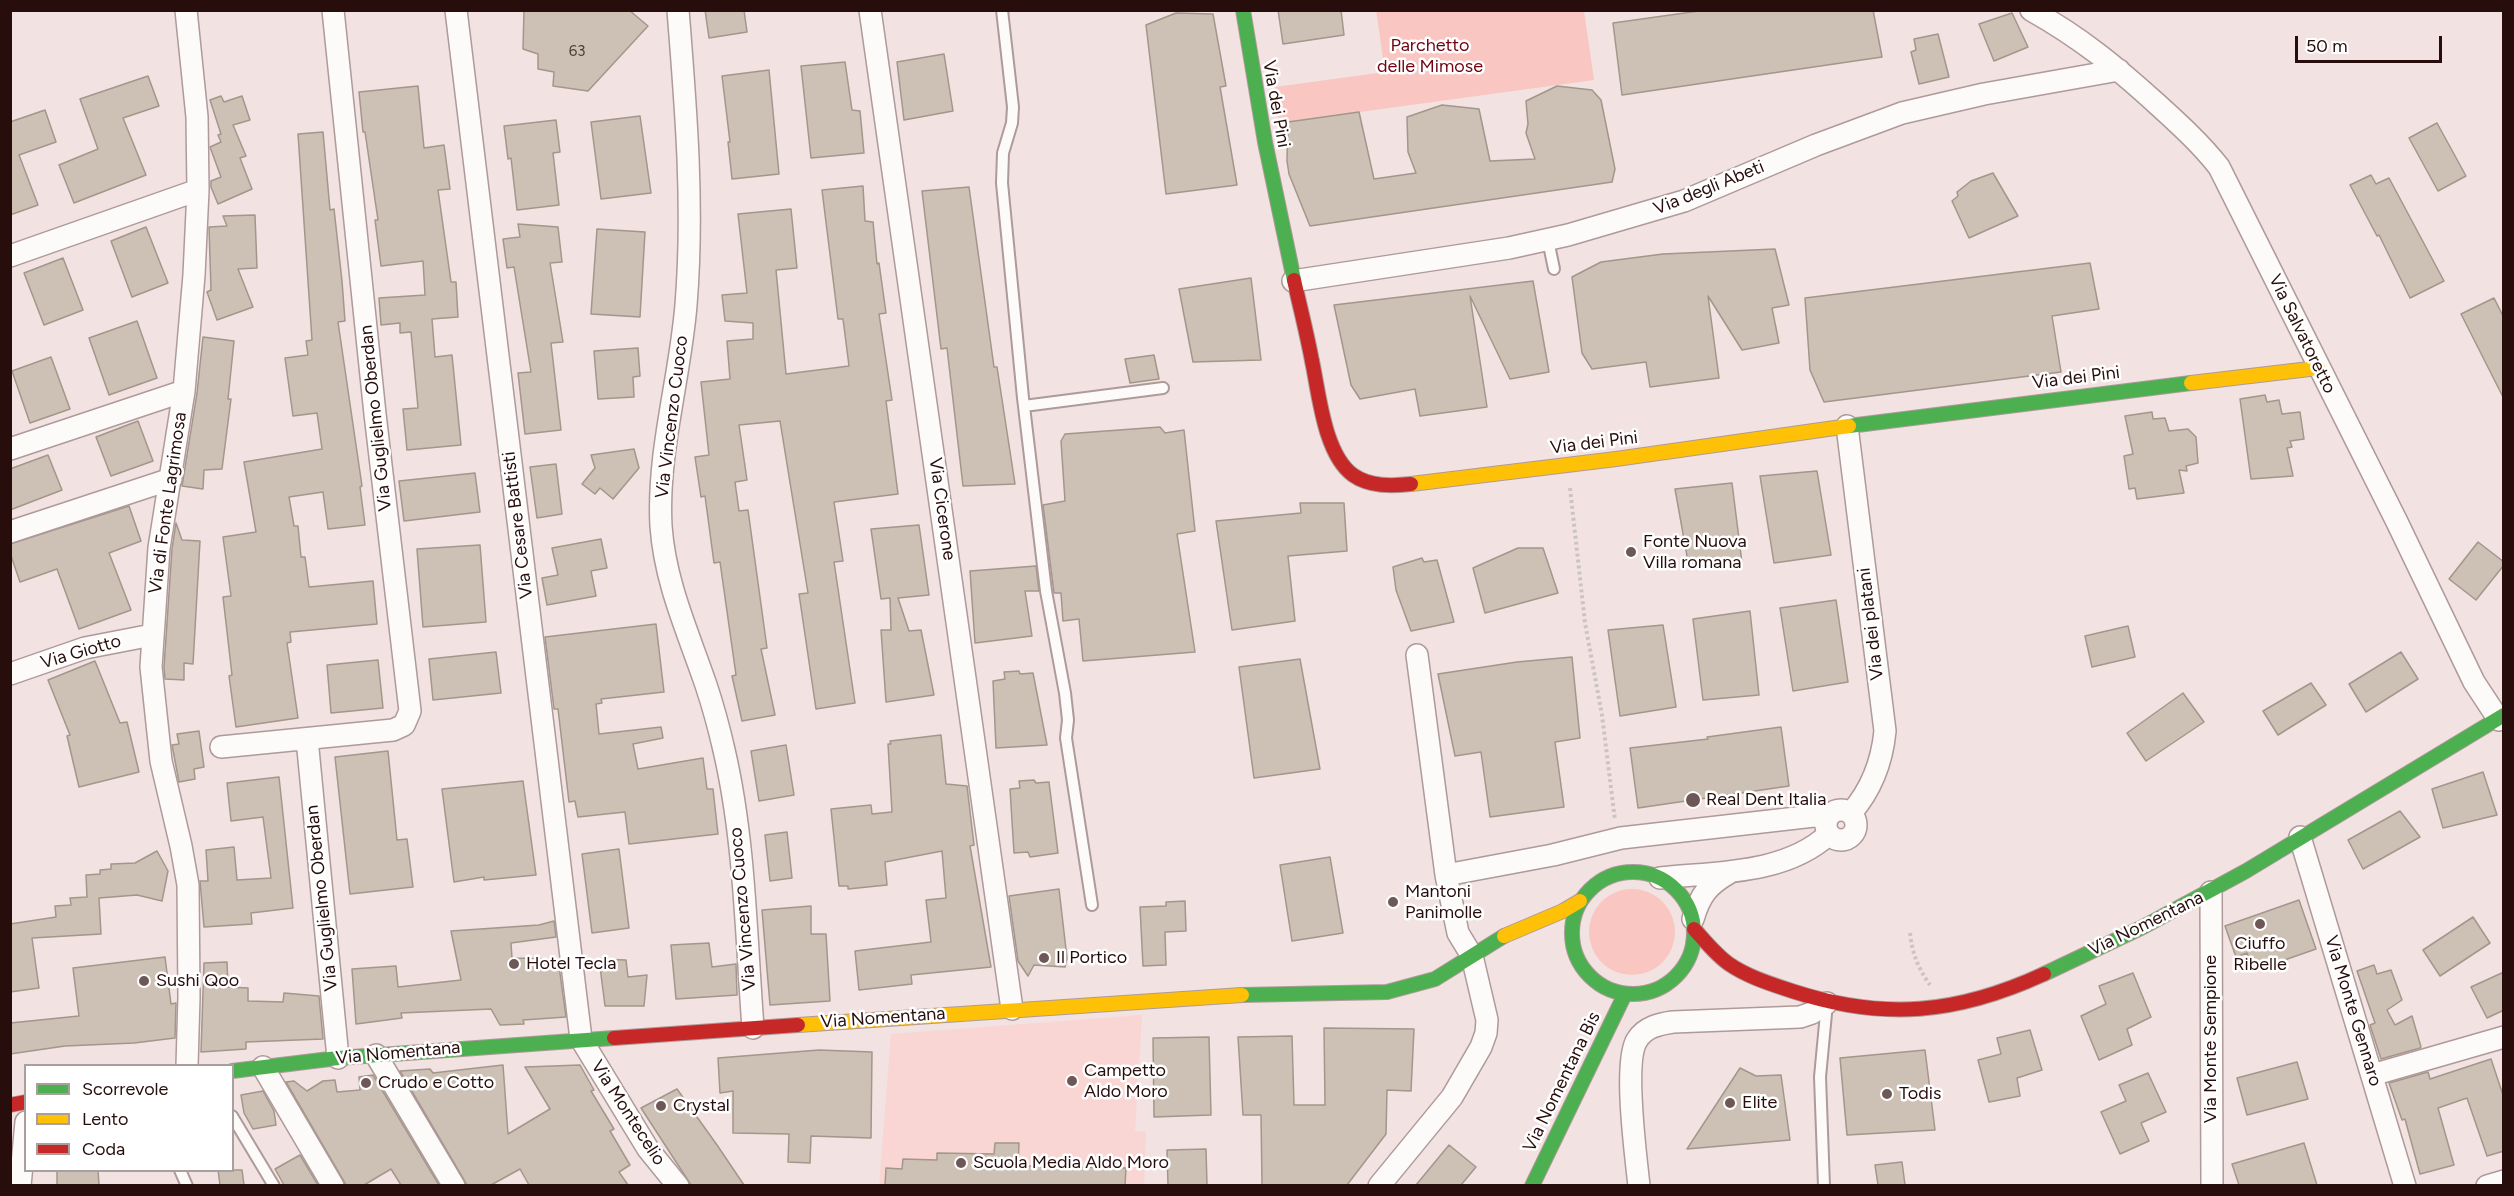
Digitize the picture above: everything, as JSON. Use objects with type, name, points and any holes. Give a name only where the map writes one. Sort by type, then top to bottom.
[{"type":"street","name":"Via di Fonte Lagrimosa","points":[[186,10],[196,93],[198,190],[184,391],[159,548],[152,635],[152,681],[157,739],[188,885],[187,1064]]},
{"type":"street","name":"Via Guglielmo Oberdan","points":[[221,747],[393,730],[404,725],[410,711],[375,414],[333,10]]},
{"type":"street","name":"Via Cesare Battisti","points":[[456,10],[580,1039]]},
{"type":"street","name":"Via Vincenzo Cuoco","points":[[678,10],[688,139],[688,272],[680,361],[664,460],[662,528],[670,584],[711,699],[730,780],[753,1028]]},
{"type":"street","name":"Via Cicerone","points":[[870,10],[1012,1009]]},
{"type":"street","name":"Via dei Pini","points":[[1243,10],[1259,115],[1293,281],[1335,450],[1346,469],[1360,479],[1393,485],[1417,484],[1616,459],[1847,426],[2318,368]]},
{"type":"street","name":"Via Salvatoretto","points":[[2031,10],[2076,37],[2119,70],[2197,141],[2219,167],[2397,522],[2474,682],[2502,724]]},
{"type":"street","name":"Via degli Abeti","points":[[1293,281],[1492,251],[1548,240],[1684,201],[1807,149],[1902,113],[1960,99],[2119,70]]},
{"type":"street","points":[[10,256],[198,190]]},
{"type":"street","points":[[10,449],[184,391]]},
{"type":"street","name":"Via dei platani","points":[[1828,826],[1837,840],[1850,838],[1857,826],[1851,813],[1870,786],[1880,759],[1885,731],[1847,426]]},
{"type":"street","points":[[10,532],[171,479]]},
{"type":"street","name":"Via Giotto","points":[[10,674],[85,648],[152,635]]},
{"type":"street","points":[[1379,1185],[1452,1097],[1484,1040],[1487,1014],[1472,956],[1458,933],[1446,875],[1417,655]]},
{"type":"street","name":"Via Nomentana","points":[[1694,924],[1728,963],[1754,978],[1827,1003],[1866,1010],[1901,1011],[1938,1008],[1985,998],[2021,985],[2085,955],[2211,892],[2300,837],[2502,724]]},
{"type":"street","name":"Via Guglielmo Oberdan","points":[[307,739],[338,1058]]},
{"type":"street","points":[[1446,875],[1553,855],[1621,837],[1814,816],[1828,826],[1798,855],[1730,873],[1660,878]]},
{"type":"street","name":"Via Monte Gennaro","points":[[2300,837],[2405,1185]]},
{"type":"street","points":[[1694,924],[1686,902],[1675,888],[1660,878],[1638,872],[1615,874],[1589,889],[1580,901],[1573,917],[1571,935],[1574,952],[1582,968],[1594,981],[1609,990],[1625,994],[1640,994],[1695,973]]},
{"type":"street","points":[[1673,980],[1685,965],[1693,948],[1694,924],[1704,891],[1716,880],[1730,873]]},
{"type":"street","name":"Via Monte Sempione","points":[[2211,892],[2212,1185]]},
{"type":"street","name":"Via Nomentana","points":[[234,1071],[338,1058],[1012,1009],[1219,995],[1387,992],[1427,982],[1493,941],[1563,911],[1580,901]]},
{"type":"street","points":[[1518,929],[1543,935]]},
{"type":"street","points":[[1557,941],[1574,952]]},
{"type":"street","name":"Via Nomentana","points":[[1715,974],[1754,978]]},
{"type":"street","name":"Via Nomentana Bis","points":[[1532,1185],[1625,994]]},
{"type":"street","points":[[1639,1185],[1631,1070],[1634,1048],[1642,1034],[1656,1025],[1673,1022],[1800,1017],[1812,1014],[1827,1003]]},
{"type":"street","points":[[2372,1075],[2504,1037]]},
{"type":"street","name":"Via Montecelio","points":[[580,1039],[648,1149],[678,1185]]},
{"type":"street","points":[[376,1055],[454,1185]]},
{"type":"street","points":[[262,1067],[333,1185]]},
{"type":"street","points":[[20,1185],[24,1143]]},
{"type":"street","points":[[2487,1185],[2504,1181]]},
{"type":"lane","points":[[1002,10],[1013,107],[1012,123],[1003,153],[1002,183],[1024,406],[1046,591],[1065,693],[1068,720],[1066,738],[1092,905]]},
{"type":"lane","points":[[1548,240],[1554,269]]},
{"type":"lane","points":[[1024,406],[1163,388]]},
{"type":"lane","points":[[1824,1185],[1820,1077],[1827,1003]]},
{"type":"lane","points":[[234,1119],[274,1185]]},
{"type":"path","points":[[1569,480],[1585,623],[1602,715],[1615,823]]},
{"type":"path","points":[[1910,933],[1911,948],[1925,978]]},
{"type":"shaded area","points":[[1142,1015],[1135,1131],[1146,1132],[1144,1185],[879,1186],[891,1034]]},
{"type":"green space","name":"Parchetto delle Mimose","points":[[1376,10],[1584,11],[1594,80],[1279,123],[1275,87],[1385,72]]},
{"type":"green space","points":[[1632,889],[1649,892],[1663,901],[1672,915],[1675,932],[1672,949],[1663,963],[1649,972],[1632,975],[1615,972],[1601,963],[1592,949],[1589,932],[1592,915],[1601,901],[1615,892]]},
{"type":"building","points":[[524,10],[629,10],[648,26],[588,91],[553,86],[554,72],[538,69],[538,54],[523,49]]},
{"type":"building","points":[[705,10],[744,10],[747,32],[709,38]]},
{"type":"building","points":[[1278,10],[1341,10],[1344,35],[1283,44]]},
{"type":"building","points":[[1706,10],[1873,10],[1882,57],[1622,95],[1613,23]]},
{"type":"building","points":[[1176,13],[1213,14],[1226,86],[1220,87],[1237,185],[1166,194],[1146,25]]},
{"type":"building","points":[[2012,13],[2028,47],[1994,61],[1979,24]]},
{"type":"building","points":[[1938,34],[1949,77],[1919,84],[1911,52],[1916,50],[1914,39]]},
{"type":"building","points":[[944,54],[953,111],[904,120],[897,62]]},
{"type":"building","points":[[845,62],[852,110],[860,111],[864,153],[811,158],[801,66]]},
{"type":"building","points":[[769,70],[779,174],[732,179],[722,76]]},
{"type":"building","points":[[148,76],[159,106],[123,118],[146,175],[74,203],[59,165],[98,149],[80,99]]},
{"type":"building","points":[[418,86],[424,148],[444,145],[450,189],[438,190],[451,282],[456,282],[458,317],[432,319],[435,357],[452,355],[461,445],[407,450],[403,409],[418,408],[411,332],[400,333],[400,323],[381,325],[379,298],[425,295],[423,261],[381,266],[375,220],[378,220],[365,132],[363,132],[359,92]]},
{"type":"building","points":[[1557,86],[1592,90],[1601,100],[1615,169],[1612,182],[1310,226],[1289,174],[1288,122],[1359,112],[1374,179],[1416,173],[1408,152],[1407,117],[1442,105],[1479,109],[1490,161],[1535,159],[1526,133],[1528,124],[1526,101]]},
{"type":"building","points":[[221,96],[224,102],[242,96],[250,120],[233,125],[246,156],[240,158],[252,189],[218,204],[211,181],[221,177],[210,147],[221,142],[218,135],[221,134],[210,100]]},
{"type":"building","points":[[45,110],[56,142],[19,155],[38,205],[10,215],[10,122]]},
{"type":"building","points":[[640,116],[651,193],[601,199],[591,122]]},
{"type":"building","points":[[556,120],[560,152],[553,153],[559,205],[517,210],[511,158],[508,159],[504,126]]},
{"type":"building","points":[[2437,123],[2466,176],[2438,191],[2409,138]]},
{"type":"building","points":[[323,132],[330,210],[334,209],[342,281],[345,321],[338,322],[362,486],[360,487],[365,525],[328,529],[323,492],[289,497],[294,526],[298,526],[301,557],[305,557],[309,587],[373,581],[377,624],[290,632],[291,642],[287,643],[298,718],[236,727],[229,676],[232,675],[223,597],[231,596],[223,537],[256,532],[244,462],[322,449],[317,413],[293,416],[285,358],[308,355],[306,341],[312,340],[298,134]]},
{"type":"building","points":[[1993,173],[2018,216],[1969,238],[1952,201],[1958,196],[1957,192],[1971,181]]},
{"type":"building","points":[[2371,175],[2376,184],[2389,178],[2444,281],[2410,298],[2379,235],[2377,236],[2350,185]]},
{"type":"building","points":[[863,186],[865,221],[873,222],[877,264],[879,263],[886,313],[879,314],[892,400],[886,401],[898,494],[834,502],[843,561],[834,562],[855,703],[816,709],[799,594],[808,593],[780,421],[739,425],[747,480],[735,482],[739,511],[748,510],[767,648],[761,649],[775,715],[742,721],[732,676],[736,675],[720,562],[714,563],[705,496],[701,497],[695,457],[709,455],[701,382],[730,379],[727,341],[753,339],[753,323],[725,321],[722,295],[747,293],[738,214],[791,209],[797,268],[776,270],[786,374],[849,366],[843,319],[838,319],[822,190]]},
{"type":"building","points":[[969,187],[994,367],[997,367],[1015,484],[963,486],[947,348],[941,349],[922,191]]},
{"type":"building","points":[[255,215],[257,268],[238,269],[253,307],[217,320],[207,292],[211,290],[209,227],[227,226],[223,216]]},
{"type":"building","points":[[518,224],[558,227],[562,262],[550,263],[563,342],[551,343],[561,430],[525,434],[518,373],[531,372],[514,267],[507,268],[503,239],[520,237]]},
{"type":"building","points":[[146,227],[168,283],[132,297],[111,241]]},
{"type":"building","points":[[597,229],[645,232],[640,317],[591,314]]},
{"type":"building","points":[[1775,249],[1789,305],[1772,308],[1779,343],[1742,350],[1708,296],[1719,378],[1650,387],[1646,362],[1592,369],[1582,353],[1572,277],[1601,262],[1663,254]]},
{"type":"building","points":[[63,258],[83,310],[44,325],[24,273]]},
{"type":"building","points":[[2090,263],[2099,309],[2052,316],[2061,372],[1824,402],[1810,370],[1805,298]]},
{"type":"building","points":[[1251,278],[1261,360],[1193,362],[1179,289]]},
{"type":"building","points":[[1533,281],[1549,372],[1510,379],[1470,296],[1487,407],[1420,416],[1415,389],[1360,399],[1351,385],[1334,305]]},
{"type":"building","points":[[2494,298],[2504,318],[2504,399],[2461,314]]},
{"type":"building","points":[[137,321],[157,378],[109,395],[89,338]]},
{"type":"building","points":[[203,337],[234,341],[228,399],[231,399],[222,469],[204,470],[203,489],[182,486],[197,393]]},
{"type":"building","points":[[638,348],[640,376],[633,377],[634,397],[598,399],[594,351]]},
{"type":"building","points":[[1154,355],[1159,379],[1130,383],[1125,359]]},
{"type":"building","points":[[51,357],[70,409],[30,423],[12,371]]},
{"type":"building","points":[[2265,395],[2267,402],[2279,400],[2282,414],[2300,412],[2304,439],[2290,441],[2292,447],[2287,448],[2293,476],[2251,479],[2240,399]]},
{"type":"building","points":[[2152,412],[2153,419],[2165,418],[2169,431],[2188,429],[2196,437],[2198,463],[2186,466],[2187,471],[2179,470],[2184,493],[2137,499],[2135,488],[2129,489],[2124,456],[2133,454],[2125,416]]},
{"type":"building","points":[[138,421],[153,461],[111,476],[96,437]]},
{"type":"building","points":[[1160,427],[1165,433],[1184,430],[1195,531],[1177,534],[1195,652],[1083,661],[1079,619],[1063,621],[1061,593],[1054,593],[1043,505],[1065,501],[1061,441],[1065,434]]},
{"type":"building","points":[[634,449],[639,468],[613,499],[600,488],[595,494],[582,484],[595,468],[591,455]]},
{"type":"building","points":[[48,455],[62,490],[10,510],[10,469]]},
{"type":"building","points":[[556,464],[562,514],[537,518],[530,467]]},
{"type":"building","points":[[1817,471],[1831,555],[1774,563],[1760,476]]},
{"type":"building","points":[[475,473],[480,512],[404,521],[399,481]]},
{"type":"building","points":[[1732,483],[1742,563],[1689,567],[1675,489]]},
{"type":"building","points":[[1300,503],[1344,503],[1347,551],[1288,556],[1295,621],[1232,630],[1216,521],[1301,513]]},
{"type":"building","points":[[129,506],[141,541],[109,553],[131,610],[79,629],[57,569],[20,582],[10,553],[10,544]]},
{"type":"building","points":[[176,523],[182,540],[200,541],[193,664],[184,663],[184,680],[165,679],[164,667],[172,549]]},
{"type":"building","points":[[919,525],[929,595],[898,598],[909,631],[921,630],[934,695],[886,702],[881,630],[891,630],[890,598],[881,599],[871,529]]},
{"type":"building","points":[[601,539],[607,568],[591,571],[596,596],[547,605],[542,578],[558,575],[552,548]]},
{"type":"building","points":[[2478,542],[2504,562],[2504,565],[2476,600],[2449,579]]},
{"type":"building","points":[[480,545],[486,622],[423,627],[417,549]]},
{"type":"building","points":[[1518,548],[1543,548],[1558,593],[1485,613],[1473,568]]},
{"type":"building","points":[[1422,558],[1424,562],[1437,560],[1454,622],[1411,631],[1396,590],[1393,567]]},
{"type":"building","points":[[1036,566],[1039,591],[1025,591],[1032,636],[975,643],[970,571]]},
{"type":"building","points":[[1836,600],[1848,682],[1793,691],[1780,608]]},
{"type":"building","points":[[1750,611],[1759,695],[1703,700],[1693,619]]},
{"type":"building","points":[[656,624],[664,692],[601,699],[602,703],[596,704],[599,734],[661,727],[663,738],[633,744],[638,769],[703,758],[707,789],[713,789],[718,834],[629,844],[625,812],[578,817],[575,801],[569,802],[558,709],[554,709],[545,637]]},
{"type":"building","points":[[1663,625],[1676,707],[1620,716],[1608,630]]},
{"type":"building","points":[[2128,626],[2135,657],[2092,667],[2085,636]]},
{"type":"building","points":[[496,652],[501,693],[433,700],[429,659]]},
{"type":"building","points":[[2401,652],[2418,679],[2366,712],[2349,684]]},
{"type":"building","points":[[1572,657],[1580,738],[1555,742],[1564,807],[1490,817],[1481,752],[1455,756],[1438,674],[1517,662]]},
{"type":"building","points":[[1300,659],[1320,769],[1254,778],[1239,667]]},
{"type":"building","points":[[378,660],[383,708],[331,713],[327,665]]},
{"type":"building","points":[[95,661],[120,723],[127,722],[139,772],[79,787],[67,736],[70,735],[48,680]]},
{"type":"building","points":[[1019,671],[1020,674],[1033,673],[1047,745],[996,748],[993,681],[1005,679],[1004,672]]},
{"type":"building","points":[[2311,683],[2326,705],[2278,735],[2263,711]]},
{"type":"building","points":[[2183,693],[2204,722],[2146,761],[2127,733]]},
{"type":"building","points":[[1781,727],[1789,786],[1638,808],[1630,748],[1708,739],[1707,737]]},
{"type":"building","points":[[199,731],[204,767],[194,769],[195,779],[179,782],[172,745],[179,744],[177,734]]},
{"type":"building","points":[[941,735],[946,784],[967,786],[974,845],[970,846],[991,967],[911,975],[912,984],[859,990],[855,951],[931,942],[926,900],[946,898],[942,851],[885,862],[887,885],[848,889],[848,886],[839,886],[831,809],[871,805],[872,814],[892,812],[888,744],[891,744],[890,741]]},
{"type":"building","points":[[786,745],[794,795],[759,801],[751,751]]},
{"type":"building","points":[[388,751],[397,840],[407,839],[413,887],[350,894],[335,757]]},
{"type":"building","points":[[2483,772],[2497,815],[2443,828],[2432,789]]},
{"type":"building","points":[[279,777],[293,908],[251,913],[252,924],[204,927],[200,881],[208,881],[206,850],[234,847],[237,880],[271,878],[263,817],[231,821],[227,783]]},
{"type":"building","points":[[1034,780],[1036,783],[1049,782],[1058,853],[1030,857],[1028,852],[1014,853],[1010,789],[1020,788],[1019,781]]},
{"type":"building","points":[[523,781],[536,875],[484,880],[484,877],[454,882],[442,789]]},
{"type":"building","points":[[2400,811],[2420,837],[2363,869],[2348,840]]},
{"type":"building","points":[[787,832],[792,878],[770,881],[765,835]]},
{"type":"building","points":[[619,849],[629,928],[592,933],[582,854]]},
{"type":"building","points":[[157,851],[168,871],[162,901],[137,895],[99,898],[101,934],[32,938],[39,988],[10,992],[10,924],[56,917],[55,906],[71,905],[70,898],[87,897],[86,875],[100,874],[100,870],[111,869],[111,864],[135,863]]},
{"type":"building","points":[[1330,857],[1343,933],[1292,941],[1280,865]]},
{"type":"building","points":[[1059,889],[1067,958],[1065,967],[1034,965],[1028,976],[1018,961],[1009,896]]},
{"type":"building","points":[[2299,900],[2316,949],[2253,971],[2247,953],[2236,957],[2225,926]]},
{"type":"building","points":[[1185,901],[1186,931],[1165,932],[1166,965],[1143,966],[1140,907],[1166,906],[1166,902]]},
{"type":"building","points":[[811,906],[811,934],[826,934],[830,1001],[770,1005],[762,910]]},
{"type":"building","points":[[2473,917],[2490,943],[2440,976],[2423,950]]},
{"type":"building","points":[[554,921],[556,937],[511,943],[512,958],[558,959],[566,1017],[523,1020],[524,1024],[500,1025],[491,1009],[401,1013],[402,1018],[356,1024],[352,969],[396,966],[398,987],[461,980],[451,931],[539,925]]},
{"type":"building","points":[[709,943],[712,967],[736,964],[737,995],[676,999],[671,945]]},
{"type":"building","points":[[165,957],[171,1004],[176,1003],[175,1038],[134,1043],[65,1046],[10,1054],[10,1023],[79,1016],[73,968]]},
{"type":"building","points":[[599,959],[626,960],[628,977],[647,975],[644,1006],[605,1006]]},
{"type":"building","points":[[227,962],[228,987],[248,988],[248,1001],[283,1002],[284,993],[319,996],[323,1039],[246,1042],[246,1049],[201,1052],[204,963]]},
{"type":"building","points":[[2374,965],[2377,974],[2391,970],[2402,1000],[2387,1010],[2395,1025],[2412,1016],[2420,1048],[2381,1059],[2370,1025],[2375,1023],[2357,971]]},
{"type":"building","points":[[2504,972],[2504,1010],[2487,1018],[2471,987]]},
{"type":"building","points":[[2133,973],[2151,1017],[2127,1029],[2132,1045],[2099,1060],[2081,1016],[2106,1004],[2099,986]]},
{"type":"building","points":[[1324,1028],[1414,1029],[1411,1091],[1387,1090],[1386,1134],[1347,1185],[1262,1185],[1261,1115],[1243,1115],[1238,1037],[1292,1036],[1294,1105],[1325,1105]]},
{"type":"building","points":[[2030,1030],[2042,1070],[2017,1078],[2020,1096],[1989,1102],[1978,1060],[2001,1054],[1997,1038]]},
{"type":"building","points":[[1209,1037],[1211,1115],[1154,1117],[1153,1038]]},
{"type":"building","points":[[819,1050],[872,1052],[871,1138],[811,1136],[810,1163],[788,1162],[789,1134],[733,1133],[733,1091],[720,1093],[718,1058]]},
{"type":"building","name":"Todis","points":[[1925,1050],[1935,1130],[1847,1135],[1840,1058]]},
{"type":"building","points":[[2491,1059],[2504,1098],[2504,1151],[2487,1156],[2467,1098],[2438,1108],[2454,1165],[2420,1174],[2405,1119],[2402,1120],[2389,1083],[2428,1072],[2430,1079]]},
{"type":"building","points":[[2297,1062],[2308,1099],[2247,1115],[2237,1078]]},
{"type":"building","points":[[503,1065],[508,1134],[550,1109],[525,1067],[580,1065],[594,1090],[591,1091],[614,1129],[610,1131],[630,1165],[619,1172],[628,1185],[529,1185],[520,1169],[491,1185],[467,1185],[400,1071],[430,1069],[433,1073]]},
{"type":"building","points":[[1740,1068],[1756,1076],[1781,1075],[1790,1140],[1687,1149]]},
{"type":"building","points":[[2148,1073],[2166,1112],[2141,1123],[2149,1141],[2120,1154],[2101,1112],[2126,1101],[2119,1085]]},
{"type":"building","points":[[373,1075],[439,1185],[401,1185],[391,1169],[364,1185],[346,1185],[286,1082],[294,1081],[307,1091],[323,1081],[335,1080],[337,1092],[360,1090],[359,1077]]},
{"type":"building","points":[[677,1089],[744,1185],[691,1185],[641,1108]]},
{"type":"building","points":[[263,1091],[274,1111],[276,1125],[253,1129],[244,1113],[241,1095]]},
{"type":"building","name":"Scuola Media Aldo Moro","points":[[995,1143],[1019,1143],[1018,1166],[1126,1168],[1125,1185],[885,1185],[886,1168],[902,1169],[903,1159],[937,1160],[937,1153],[994,1154]]},
{"type":"building","points":[[2304,1143],[2317,1185],[2239,1185],[2232,1164]]},
{"type":"building","points":[[1449,1145],[1476,1167],[1461,1185],[1416,1185]]},
{"type":"building","points":[[1206,1149],[1207,1185],[1168,1185],[1167,1150]]},
{"type":"building","points":[[300,1155],[318,1185],[284,1185],[275,1169]]},
{"type":"building","points":[[1902,1162],[1905,1185],[1878,1185],[1875,1165]]},
{"type":"building","points":[[242,1170],[244,1185],[220,1185],[218,1172]]},
{"type":"building","points":[[57,1172],[98,1172],[99,1185],[57,1185]]},
{"type":"traffic: fast","points":[[1243,10],[1265,142],[1294,280]]},
{"type":"traffic: fast","points":[[1849,426],[2191,383]]},
{"type":"traffic: fast","points":[[2044,974],[2143,927],[2246,871],[2504,715]]},
{"type":"traffic: fast","points":[[1633,872],[1656,876],[1676,890],[1690,910],[1694,933],[1690,956],[1676,976],[1656,990],[1633,994],[1610,990],[1590,976],[1576,956],[1572,933],[1576,910],[1590,890],[1610,876],[1633,872]]},
{"type":"traffic: fast","points":[[1242,995],[1387,992],[1435,979],[1504,936]]},
{"type":"traffic: fast","points":[[1532,1186],[1625,994]]},
{"type":"traffic: fast","points":[[234,1071],[338,1058],[614,1038]]},
{"type":"traffic: slow","points":[[2191,383],[2318,368]]},
{"type":"traffic: slow","points":[[1411,484],[1616,459],[1849,426]]},
{"type":"traffic: slow","points":[[1504,936],[1563,911],[1580,901]]},
{"type":"traffic: slow","points":[[798,1025],[1242,995]]},
{"type":"traffic: jam","points":[[1294,280],[1320,406],[1335,453],[1353,475],[1367,482],[1381,485],[1411,484]]},
{"type":"traffic: jam","points":[[1694,929],[1729,964],[1744,973],[1792,991],[1858,1007],[1920,1009],[1950,1005],[1981,998],[2044,974]]},
{"type":"traffic: jam","points":[[614,1038],[798,1025]]},
{"type":"traffic: jam","points":[[10,1105],[24,1102]]},
{"type":"place","name":"Fonte Nuova Villa romana","points":[[1631,552]]},
{"type":"place","name":"Real Dent Italia","points":[[1693,800]]},
{"type":"place","name":"Mantoni Panimolle","points":[[1393,902]]},
{"type":"place","name":"Ciuffo Ribelle","points":[[2260,924]]},
{"type":"place","name":"Il Portico","points":[[1044,958]]},
{"type":"place","name":"Hotel Tecla","points":[[514,964]]},
{"type":"place","name":"Sushi Qoo","points":[[144,981]]},
{"type":"place","name":"Campetto Aldo Moro","points":[[1072,1081]]},
{"type":"place","name":"Crudo e Cotto","points":[[366,1083]]},
{"type":"place","name":"Todis","points":[[1887,1094]]},
{"type":"place","name":"Elite","points":[[1730,1103]]},
{"type":"place","name":"Crystal","points":[[661,1106]]},
{"type":"place","name":"Scuola Media Aldo Moro","points":[[961,1163]]}]
